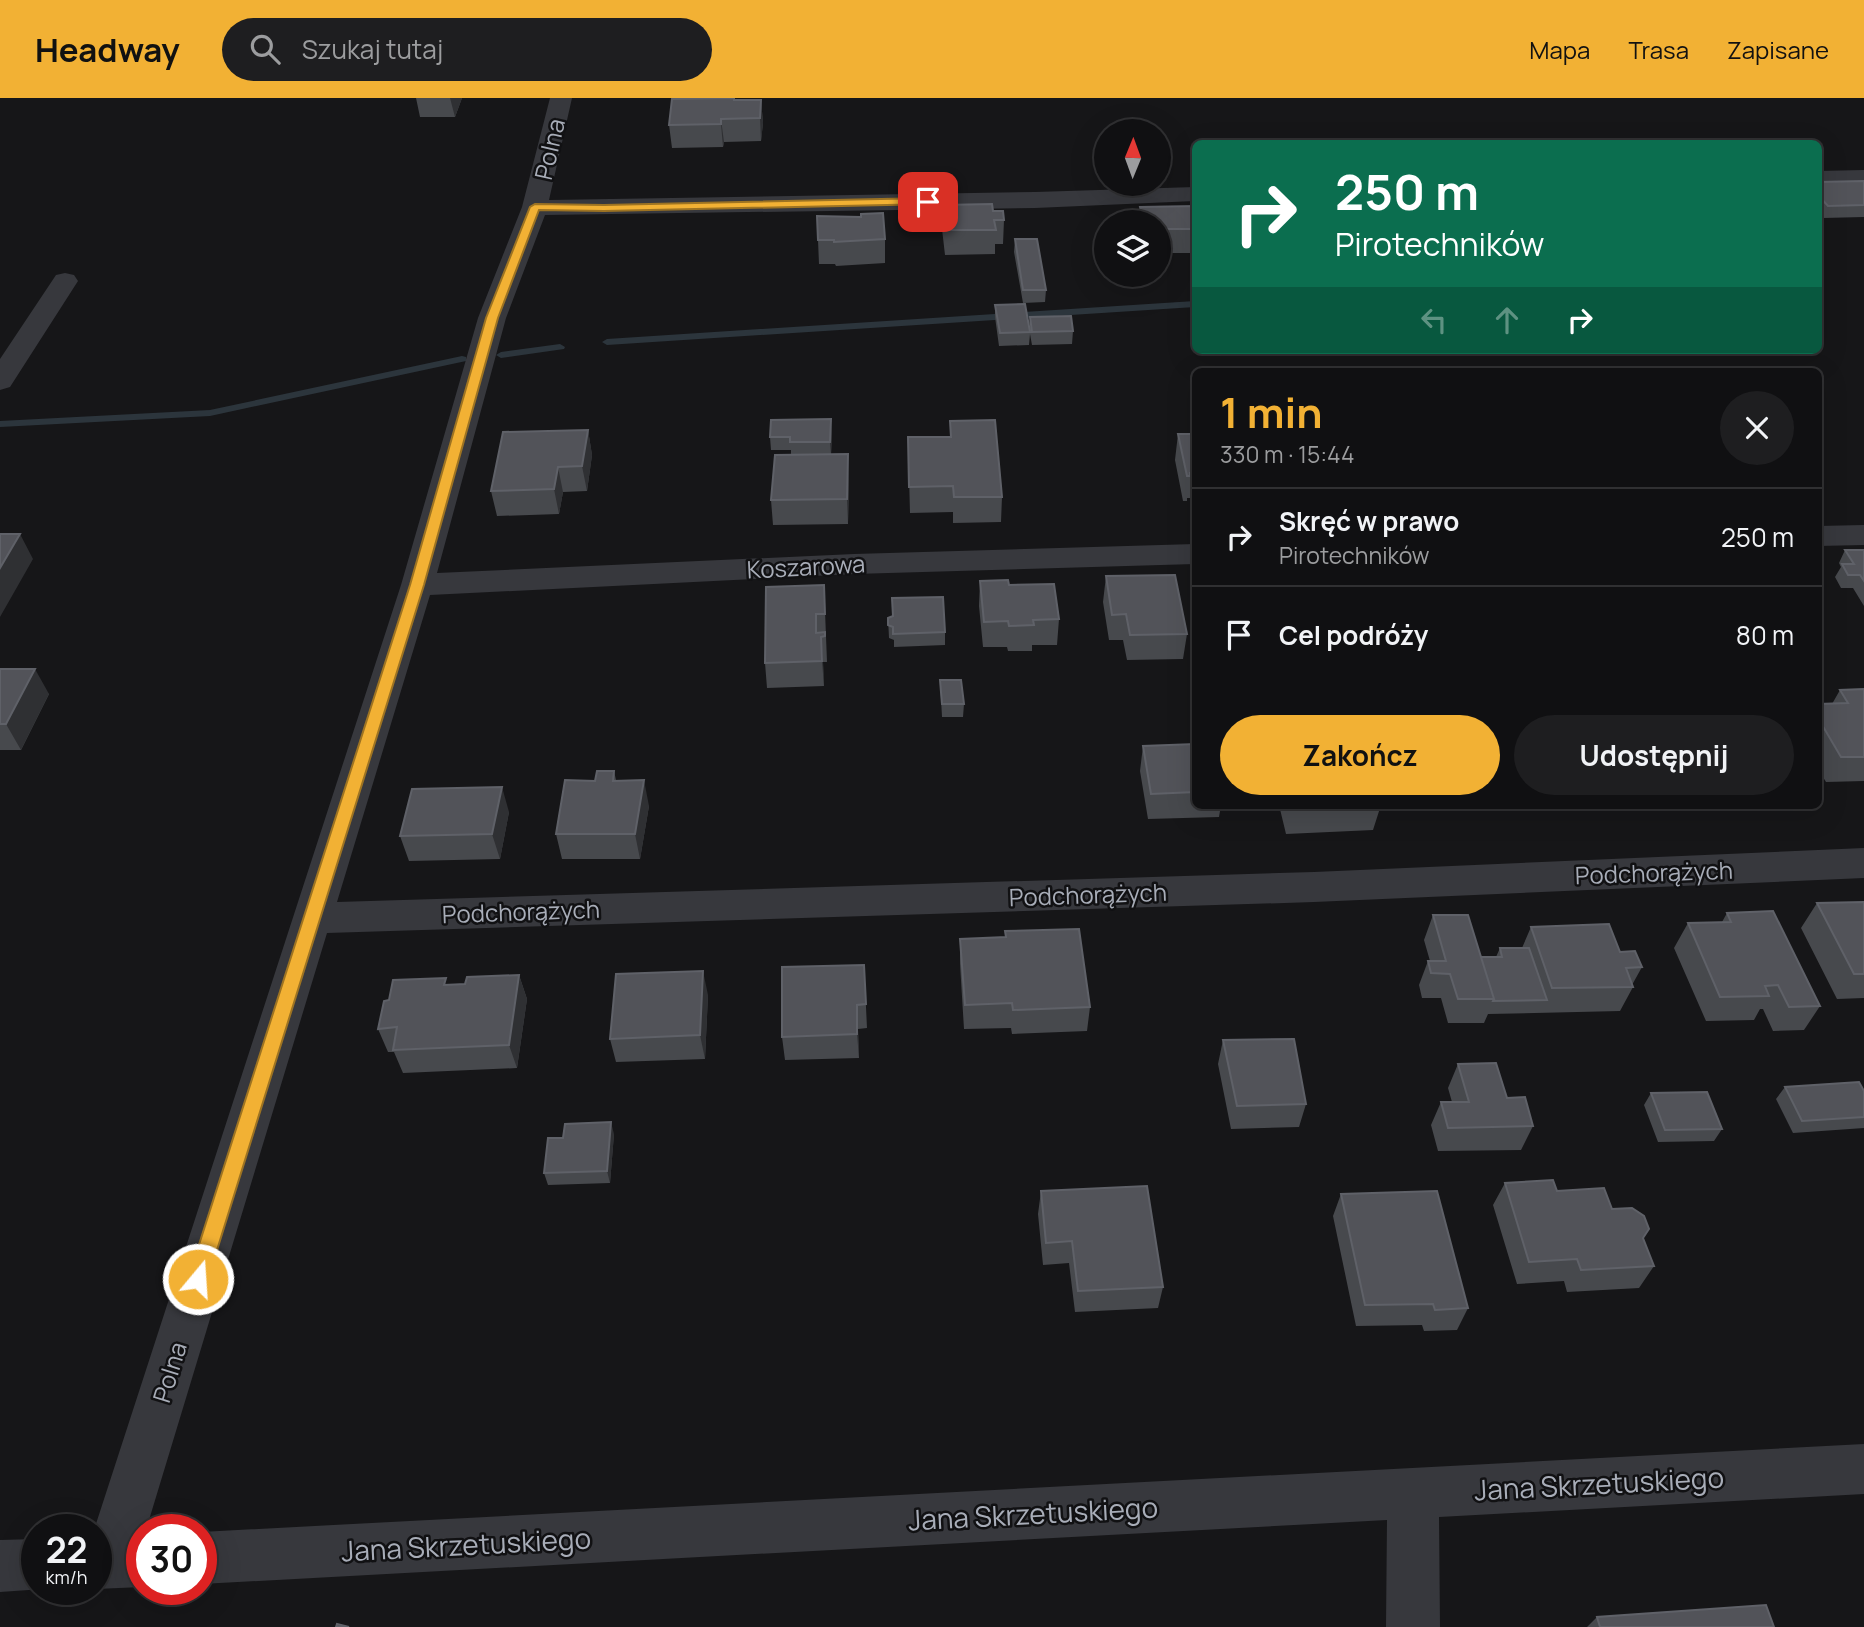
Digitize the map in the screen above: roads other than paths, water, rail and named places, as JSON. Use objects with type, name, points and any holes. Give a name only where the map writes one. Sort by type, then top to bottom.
[{"type":"street","name":"Polna","points":[[116,1562],[312,918],[417,585],[492,318],[535,207],[561,98]]},
{"type":"street","points":[[1822,178],[1864,177]]},
{"type":"street","points":[[535,207],[1035,200],[1192,194]]},
{"type":"street","points":[[0,381],[65,281]]},
{"type":"street","points":[[1822,536],[1864,535]]},
{"type":"street","name":"Koszarowa","points":[[417,585],[854,564],[1192,554]]},
{"type":"street","name":"Podchorążych","points":[[312,918],[1300,888],[1864,863]]},
{"type":"street","name":"Jana Skrzetuskiego","points":[[217,1557],[1864,1469]]},
{"type":"street","points":[[1413,1493],[1413,1627]]},
{"type":"street","points":[[0,1566],[21,1565]]},
{"type":"waterway","points":[[607,342],[1192,304]]},
{"type":"waterway","points":[[501,355],[560,347]]},
{"type":"waterway","points":[[0,424],[210,413],[462,359]]}]
